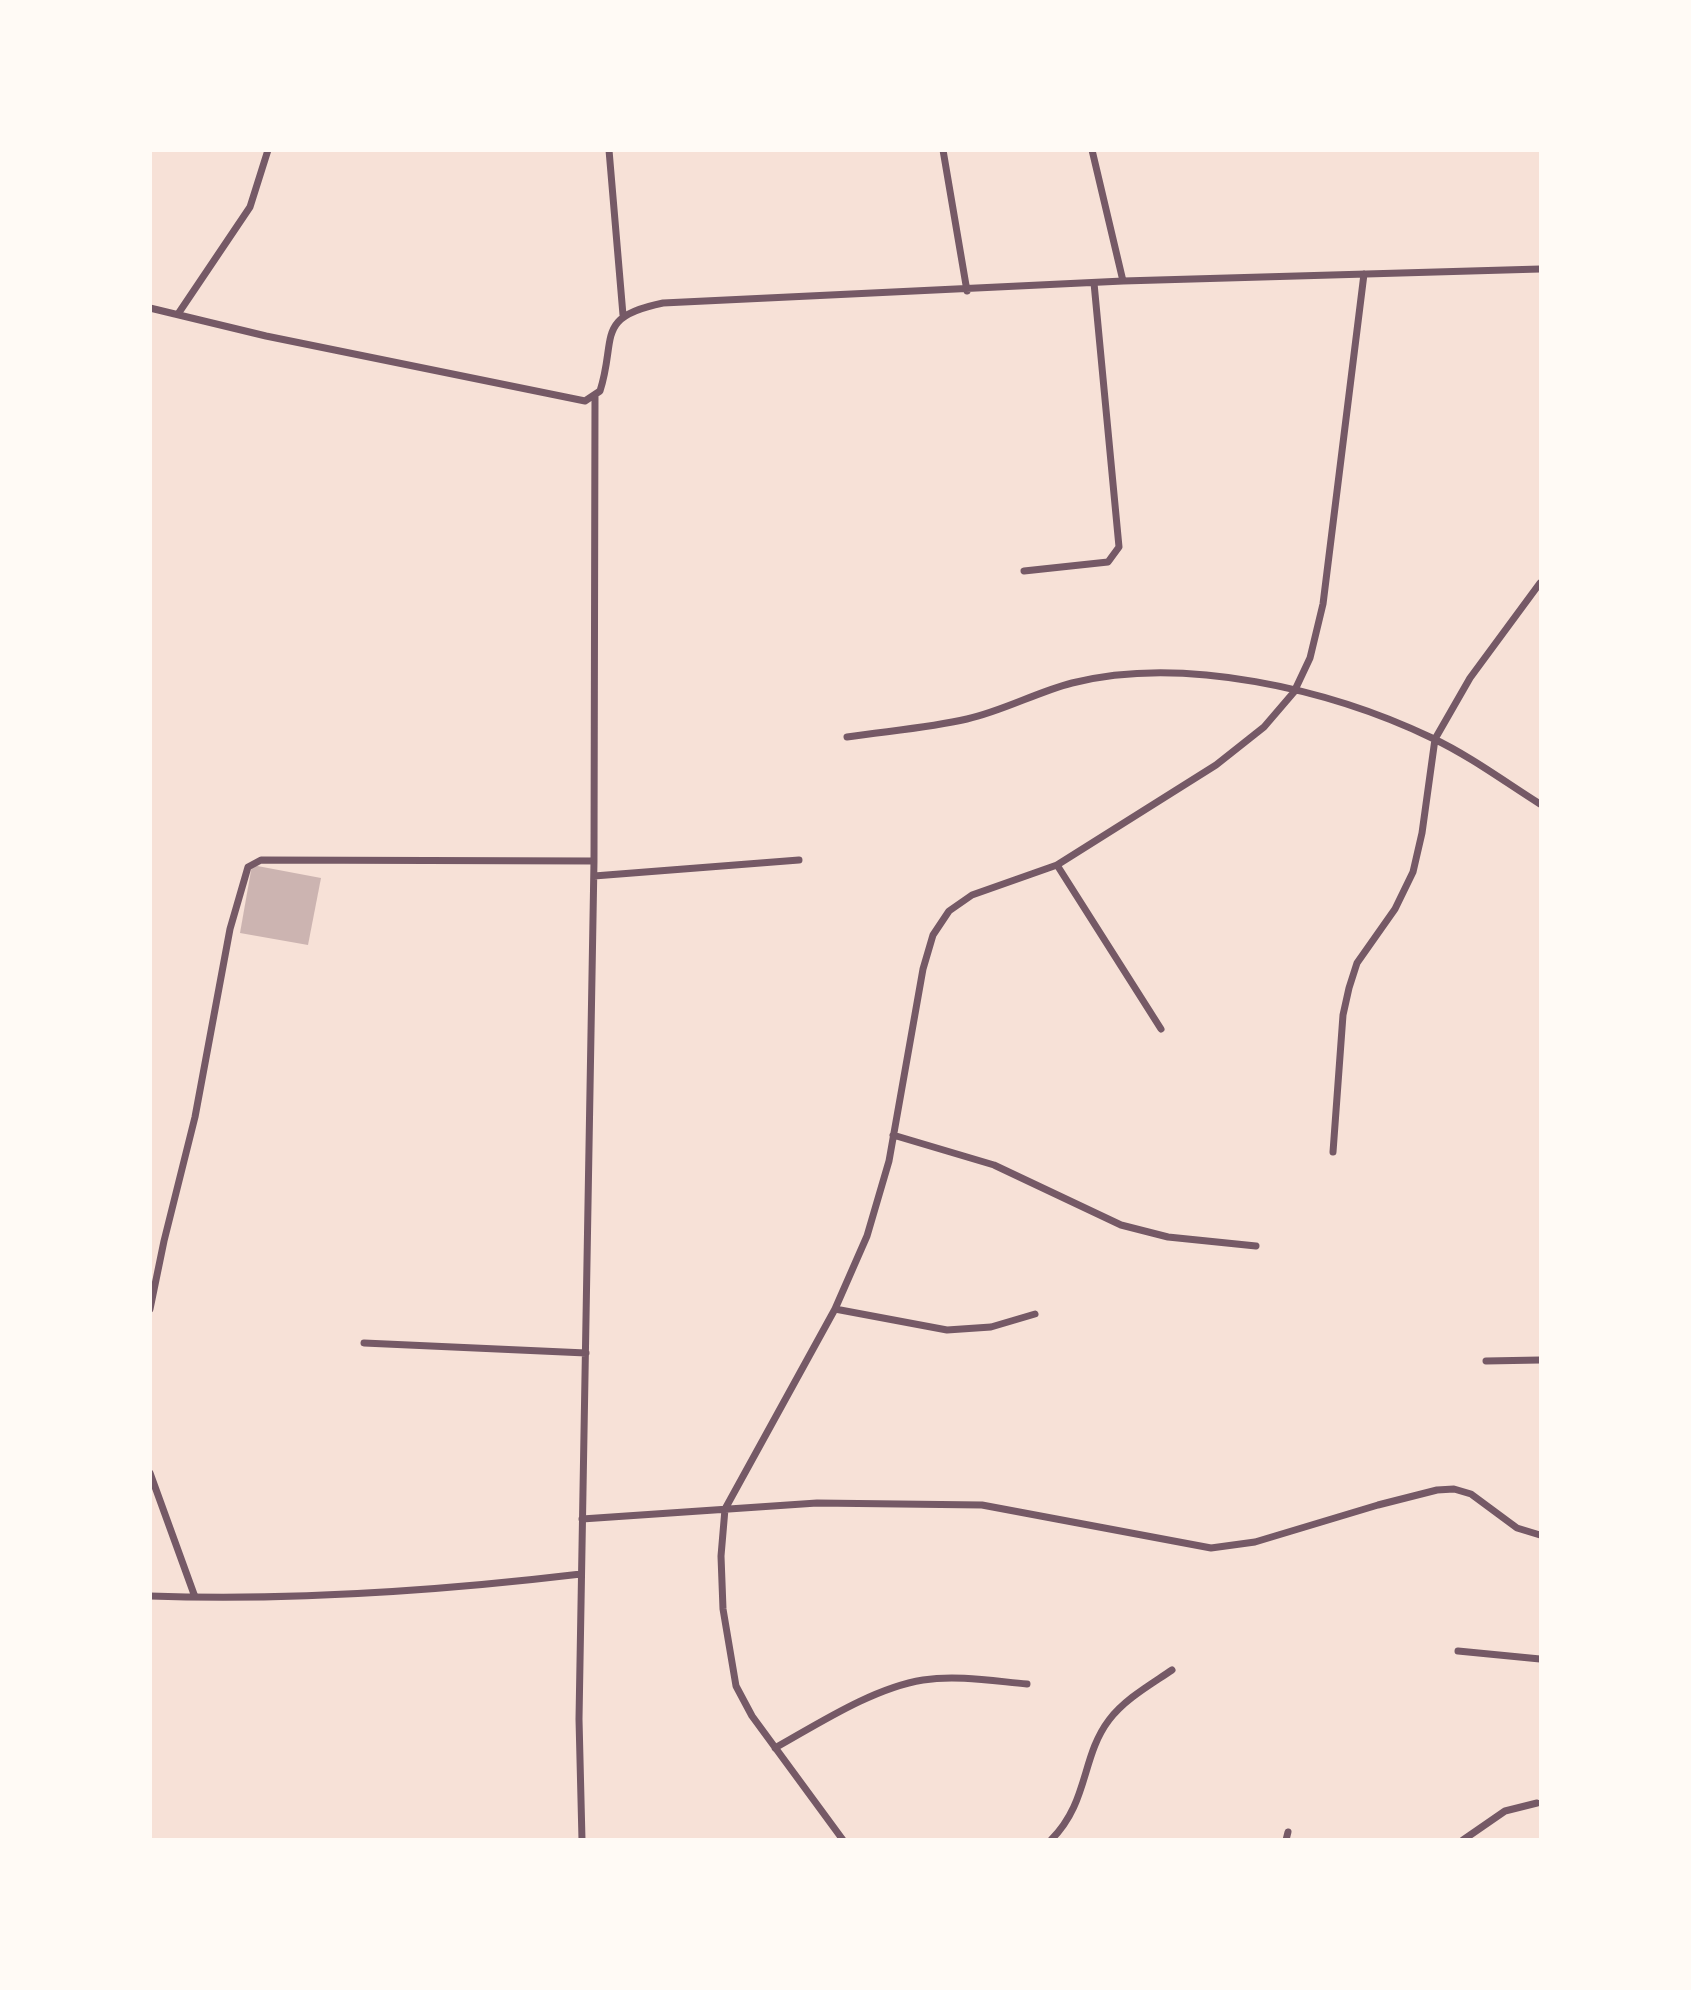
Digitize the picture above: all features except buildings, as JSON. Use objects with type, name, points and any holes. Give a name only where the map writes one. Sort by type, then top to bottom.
[{"type":"street","points":[[178,314],[250,207],[268,150]]},
{"type":"street","points":[[608,150],[623,315]]},
{"type":"street","points":[[943,150],[967,291]]},
{"type":"street","points":[[1092,150],[1123,281]]},
{"type":"street","points":[[582,1839],[579,1719],[594,876],[595,396],[602,384],[607,343],[623,315],[635,309],[663,303],[967,291],[1123,281],[1541,268]]},
{"type":"street","points":[[842,1839],[775,1748],[736,1686],[728,1655],[721,1556],[725,1509],[835,1310],[867,1236],[889,1161],[923,969],[933,935],[949,911],[972,895],[1057,865],[1216,765],[1264,727],[1294,692],[1310,658],[1323,604],[1364,274]]},
{"type":"street","points":[[1024,571],[1108,562],[1119,547],[1094,283]]},
{"type":"street","points":[[150,308],[266,336],[576,400],[585,401],[595,396]]},
{"type":"street","points":[[1333,1152],[1343,1015],[1349,988],[1357,963],[1395,909],[1413,872],[1422,833],[1435,739],[1470,678],[1541,583]]},
{"type":"street","points":[[847,737],[969,719],[1072,683],[1142,672],[1197,673],[1294,692],[1390,719],[1435,739],[1541,804]]},
{"type":"street","points":[[150,1309],[195,1117],[230,929],[248,867],[261,860],[594,861]]},
{"type":"street","points":[[594,876],[799,860]]},
{"type":"street","points":[[1057,865],[1161,1029]]},
{"type":"street","points":[[893,1135],[994,1165],[1121,1225],[1168,1237],[1256,1246]]},
{"type":"street","points":[[835,1310],[947,1330],[991,1327],[1035,1314]]},
{"type":"street","points":[[364,1343],[586,1353]]},
{"type":"street","points":[[1486,1361],[1541,1360]]},
{"type":"street","points":[[150,1473],[195,1597]]},
{"type":"street","points":[[582,1519],[817,1503],[982,1505],[1212,1548],[1255,1542],[1378,1505],[1437,1490],[1454,1489],[1471,1494],[1517,1528],[1541,1535]]},
{"type":"street","points":[[150,1595],[195,1597],[461,1588],[581,1574]]},
{"type":"street","points":[[1458,1651],[1541,1658]]},
{"type":"street","points":[[1051,1839],[1063,1828],[1080,1797],[1094,1749],[1109,1721],[1132,1697],[1172,1670]]},
{"type":"street","points":[[775,1748],[862,1702],[922,1680],[958,1679],[1027,1684]]},
{"type":"street","points":[[1463,1839],[1505,1811],[1537,1803]]}]
